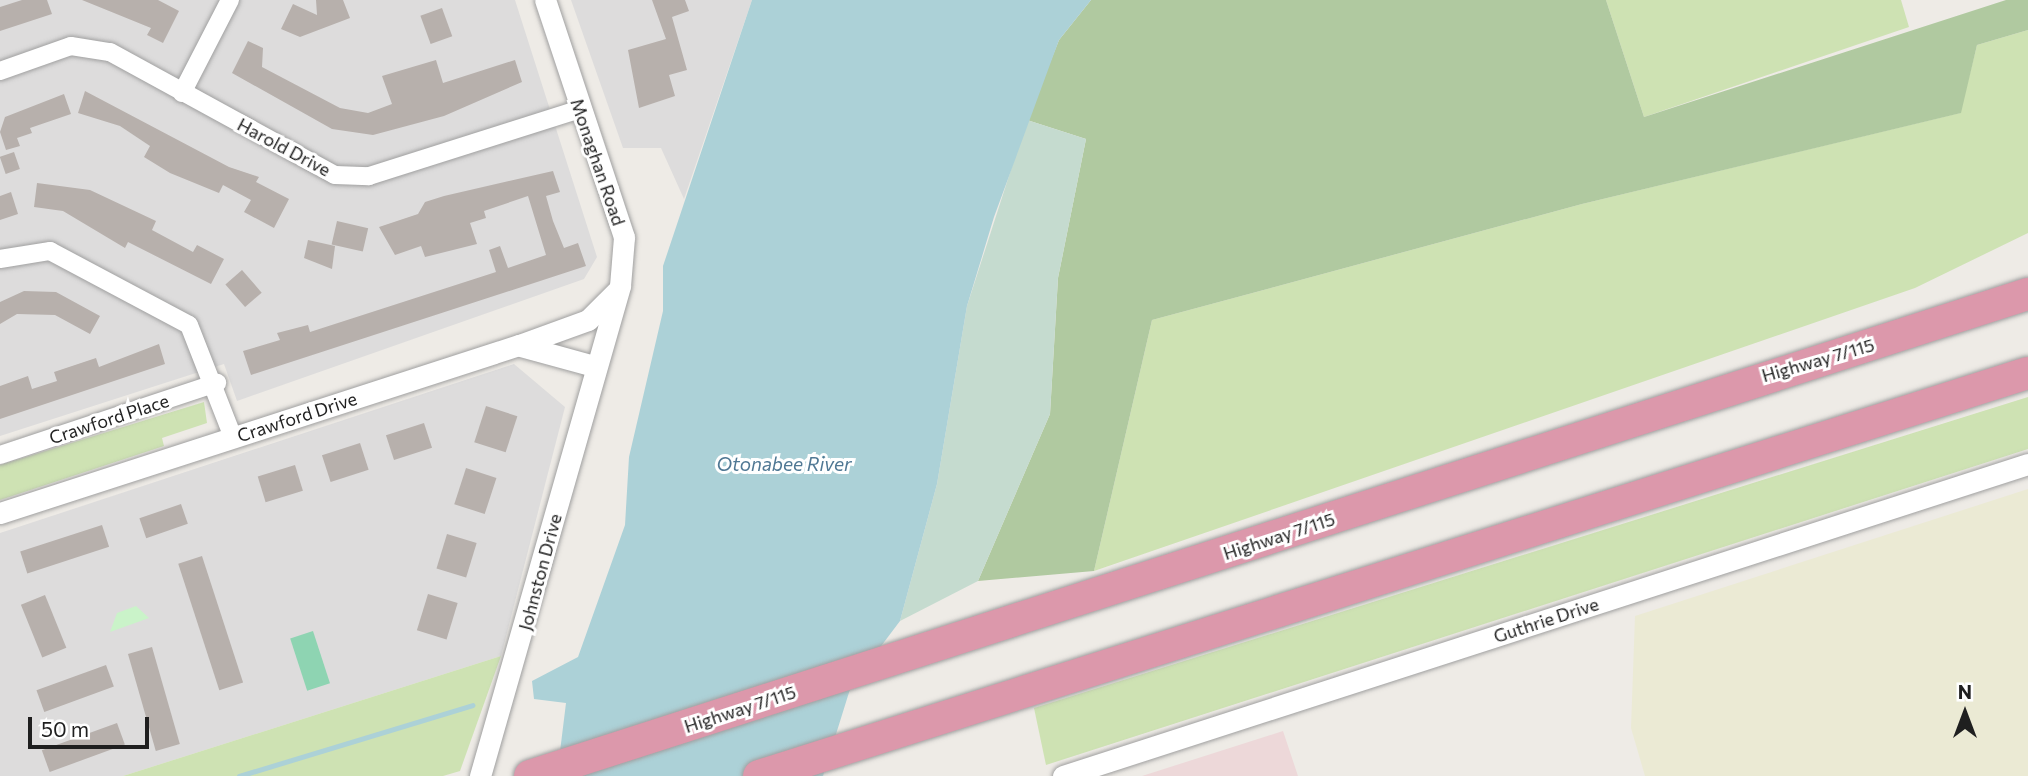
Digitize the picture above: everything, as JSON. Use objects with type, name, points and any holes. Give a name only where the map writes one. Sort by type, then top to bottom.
[{"type":"highway","points":[[1754,379],[2028,275]]},
{"type":"highway","name":"Highway 7/115","points":[[530,776],[1063,607],[1754,379],[2028,295]]},
{"type":"highway","points":[[759,776],[2028,373]]},
{"type":"street","points":[[182,93],[229,0]]},
{"type":"street","name":"Monaghan Road","points":[[545,0],[624,237],[620,286],[594,366]]},
{"type":"street","name":"Harold Drive","points":[[0,71],[71,46],[110,52],[335,175],[369,177],[580,109]]},
{"type":"street","points":[[0,259],[50,251],[189,325],[217,383],[233,437]]},
{"type":"street","name":"Crawford Drive","points":[[0,513],[519,345],[588,320],[620,286]]},
{"type":"street","points":[[519,345],[594,366]]},
{"type":"street","name":"Johnston Drive","points":[[480,776],[594,366]]},
{"type":"street","name":"Crawford Place","points":[[0,454],[217,383]]},
{"type":"street","name":"Guthrie Drive","points":[[1063,776],[2028,464]]},
{"type":"shaded area","points":[[0,0],[515,0],[597,257],[584,279],[237,401],[224,364],[0,436]]},
{"type":"shaded area","points":[[571,0],[752,0],[684,199],[661,148],[623,148]]},
{"type":"shaded area","points":[[514,364],[565,407],[501,656],[123,776],[0,776],[0,533]]},
{"type":"shaded area","points":[[1283,731],[1298,776],[1142,776]]},
{"type":"green space","points":[[1091,0],[1606,0],[1644,117],[2006,0],[2028,0],[2028,30],[1977,45],[1961,113],[1582,204],[1152,320],[1094,571],[978,581],[1050,414],[1058,278],[1086,139],[1027,120],[1059,40]]},
{"type":"green space","points":[[1606,0],[1901,0],[1909,27],[1644,117]]},
{"type":"green space","points":[[2028,30],[2028,233],[1915,288],[1094,571],[1152,320],[1582,204],[1960,113],[1977,45]]},
{"type":"green space","points":[[1027,120],[1086,139],[1058,278],[1050,414],[978,581],[900,621],[937,484],[967,306]]},
{"type":"green space","points":[[2028,397],[2028,449],[1046,765],[1034,708]]},
{"type":"green space","points":[[204,402],[207,423],[162,438],[164,446],[0,500],[0,465]]},
{"type":"green space","points":[[2028,489],[2028,776],[1645,776],[1631,728],[1635,616]]},
{"type":"green space","points":[[136,606],[149,618],[110,632],[117,613]]},
{"type":"green space","points":[[313,631],[330,683],[307,691],[290,638]]},
{"type":"green space","points":[[501,656],[460,771],[443,776],[123,776]]},
{"type":"water","name":"Otonabee River","points":[[752,0],[1091,0],[1059,40],[994,217],[967,306],[937,484],[900,621],[851,686],[823,776],[557,776],[566,703],[534,699],[532,681],[578,657],[625,525],[629,457],[663,311],[663,266]]},
{"type":"building","points":[[22,0],[47,0],[52,14],[0,31],[0,7]]},
{"type":"building","points":[[82,0],[158,0],[179,11],[163,43],[147,35],[151,28]]},
{"type":"building","points":[[316,0],[343,0],[350,18],[300,37],[281,29],[293,4],[317,15]]},
{"type":"building","points":[[652,0],[685,0],[689,11],[672,17],[687,70],[669,75],[675,96],[639,108],[628,50],[666,39]]},
{"type":"building","points":[[442,8],[452,36],[431,44],[420,16]]},
{"type":"building","points":[[248,41],[263,48],[262,67],[340,108],[368,113],[392,104],[382,76],[436,60],[443,83],[515,60],[522,82],[444,116],[373,135],[332,129],[232,73]]},
{"type":"building","points":[[85,91],[229,167],[259,177],[256,182],[289,199],[274,228],[244,212],[251,200],[223,185],[219,193],[170,173],[144,157],[150,146],[120,126],[78,113]]},
{"type":"building","points":[[64,94],[71,114],[30,128],[32,133],[17,138],[20,146],[6,150],[0,132],[5,117]]},
{"type":"building","points":[[14,152],[20,169],[6,174],[0,157]]},
{"type":"building","points":[[553,171],[560,192],[546,196],[553,221],[564,248],[578,243],[586,266],[251,375],[243,351],[280,340],[277,333],[308,325],[310,332],[496,272],[489,250],[500,246],[508,268],[546,255],[528,196],[484,211],[486,218],[470,223],[477,244],[425,257],[421,246],[395,255],[379,227],[418,214],[425,202]]},
{"type":"building","points":[[37,183],[90,190],[156,221],[152,230],[193,252],[197,245],[224,259],[211,284],[128,242],[125,248],[63,211],[34,207]]},
{"type":"building","points":[[11,192],[18,214],[0,220],[0,196]]},
{"type":"building","points":[[337,221],[368,228],[363,252],[332,244]]},
{"type":"building","points":[[308,240],[335,246],[332,269],[304,258]]},
{"type":"building","points":[[242,270],[262,293],[245,307],[225,284]]},
{"type":"building","points":[[24,291],[56,292],[100,316],[90,334],[55,315],[17,314],[0,324],[0,302]]},
{"type":"building","points":[[159,344],[165,364],[0,419],[0,386],[28,376],[32,389],[57,381],[54,372],[96,358],[99,367]]},
{"type":"building","points":[[486,406],[517,416],[506,452],[474,442]]},
{"type":"building","points":[[424,423],[432,448],[394,460],[386,435]]},
{"type":"building","points":[[360,443],[369,470],[331,482],[322,455]]},
{"type":"building","points":[[295,465],[303,491],[266,502],[258,476]]},
{"type":"building","points":[[466,468],[496,478],[485,514],[454,504]]},
{"type":"building","points":[[181,504],[188,524],[146,538],[139,518]]},
{"type":"building","points":[[102,525],[109,547],[27,573],[20,552]]},
{"type":"building","points":[[447,534],[477,543],[466,577],[436,568]]},
{"type":"building","points":[[202,556],[243,682],[219,690],[178,564]]},
{"type":"building","points":[[428,594],[458,603],[447,639],[417,630]]},
{"type":"building","points":[[45,595],[66,648],[42,658],[21,605]]},
{"type":"building","points":[[152,647],[180,744],[156,751],[128,654]]},
{"type":"building","points":[[106,665],[114,687],[44,712],[36,690]]},
{"type":"building","points":[[117,723],[125,745],[50,772],[42,750]]},
{"type":"waterway","points":[[239,776],[472,705]]}]
